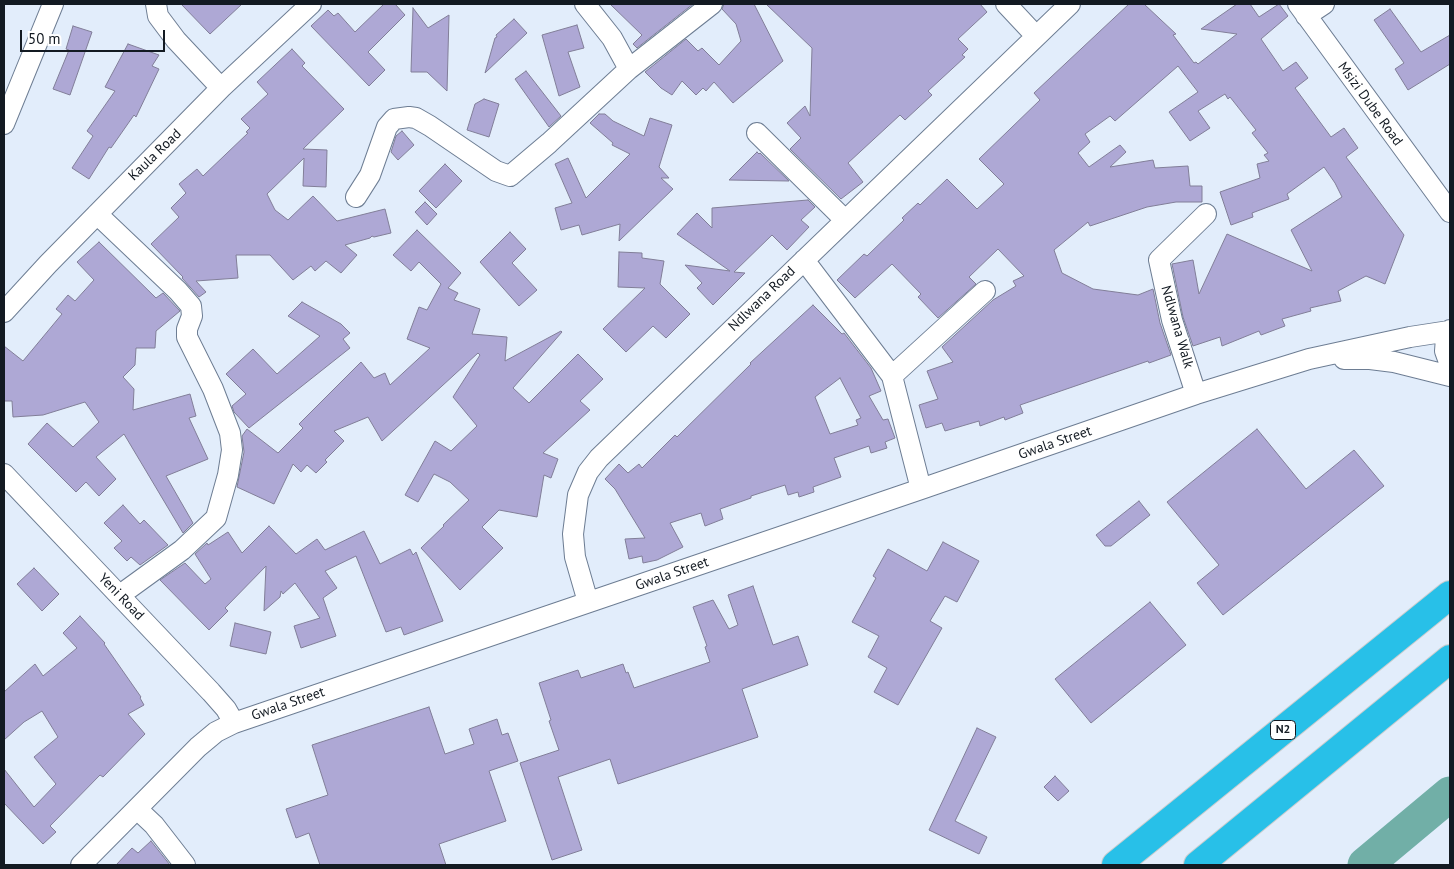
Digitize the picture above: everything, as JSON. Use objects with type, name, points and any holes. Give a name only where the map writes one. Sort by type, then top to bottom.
[{"type":"highway","name":"N2","points":[[1116,865],[1450,596]]},
{"type":"highway","points":[[1198,865],[1450,659]]},
{"type":"street","points":[[4,124],[53,4]]},
{"type":"street","points":[[156,4],[158,16],[176,40],[221,88]]},
{"type":"street","name":"Kaula Road","points":[[4,312],[96,214],[221,88],[311,4]]},
{"type":"street","points":[[585,4],[612,38],[629,69]]},
{"type":"street","points":[[356,197],[370,176],[387,127],[394,118],[416,118],[496,171],[510,176],[549,143],[629,69],[712,4]]},
{"type":"street","points":[[1006,4],[1036,36]]},
{"type":"street","name":"Ndlwana Road","points":[[588,602],[575,557],[573,534],[578,495],[588,472],[599,458],[1070,4]]},
{"type":"street","points":[[1302,10],[1324,4]]},
{"type":"street","name":"Msizi Dube Road","points":[[1302,10],[1448,211]]},
{"type":"street","points":[[757,133],[845,220]]},
{"type":"street","points":[[96,214],[178,291],[191,306],[192,316],[187,329],[187,337],[213,389],[227,424],[232,450],[228,475],[216,518],[182,550],[120,595]]},
{"type":"street","name":"Ndlwana Walk","points":[[1196,394],[1172,320],[1159,260],[1206,214]]},
{"type":"street","points":[[804,260],[892,376],[921,489]]},
{"type":"street","points":[[892,376],[985,291]]},
{"type":"street","points":[[1450,331],[1446,338],[1445,350],[1450,365]]},
{"type":"street","name":"Gwala Street","points":[[81,865],[198,747],[216,732],[234,723],[1196,394],[1309,359],[1410,336],[1450,331]]},
{"type":"street","name":"Gwala Street","points":[[1309,359],[1370,359],[1394,362],[1450,376]]},
{"type":"street","name":"Yeni Road","points":[[4,474],[226,708],[234,723]]},
{"type":"street","points":[[137,809],[154,825],[185,865]]},
{"type":"building","points":[[181,4],[242,4],[210,34]]},
{"type":"building","points":[[384,4],[395,4],[405,15],[368,52],[385,70],[369,86],[311,26],[328,10],[334,16],[338,13],[355,32]]},
{"type":"building","points":[[610,4],[693,4],[637,48],[633,44],[642,35]]},
{"type":"building","points":[[724,4],[754,4],[783,61],[733,103],[714,82],[706,91],[703,88],[696,95],[682,81],[672,95],[661,88],[645,72],[686,39],[698,51],[702,48],[719,65],[741,41],[736,24],[722,9]]},
{"type":"building","points":[[766,4],[980,4],[987,12],[958,39],[968,49],[962,55],[965,57],[928,91],[932,95],[905,120],[900,115],[848,163],[863,182],[841,199],[790,149],[801,138],[787,123],[805,106],[810,116],[812,48]]},
{"type":"building","points":[[1129,4],[1144,4],[1176,34],[1173,35],[1194,63],[1198,64],[1237,34],[1201,29],[1237,4],[1250,4],[1259,17],[1279,4],[1288,16],[1261,39],[1283,71],[1296,62],[1308,78],[1295,88],[1331,137],[1344,128],[1358,148],[1346,157],[1404,235],[1385,284],[1366,276],[1338,291],[1341,301],[1310,308],[1311,311],[1282,319],[1285,326],[1261,335],[1259,331],[1222,346],[1220,337],[1193,346],[1183,317],[1172,264],[1193,260],[1199,294],[1227,234],[1312,271],[1291,230],[1342,197],[1324,167],[1287,194],[1289,199],[1252,213],[1253,217],[1231,225],[1220,192],[1260,178],[1257,164],[1269,161],[1264,155],[1268,153],[1252,133],[1256,130],[1230,97],[1228,99],[1225,94],[1198,111],[1210,128],[1190,141],[1169,112],[1198,92],[1178,66],[1115,121],[1110,116],[1085,134],[1090,142],[1078,153],[1089,167],[1120,145],[1126,152],[1110,167],[1153,160],[1155,168],[1188,166],[1190,186],[1202,186],[1202,202],[1176,202],[1147,207],[1090,226],[1088,222],[1054,250],[1062,273],[1093,289],[1138,295],[1153,289],[1160,323],[1171,355],[1149,363],[1148,361],[1020,405],[1023,413],[1005,420],[1004,417],[980,426],[979,421],[945,431],[942,423],[926,428],[919,405],[938,399],[927,371],[953,362],[942,347],[993,300],[1016,286],[1013,281],[1024,276],[998,249],[969,277],[976,284],[938,318],[918,297],[921,294],[892,264],[855,298],[837,280],[864,254],[867,256],[904,220],[902,218],[918,203],[920,205],[947,179],[977,209],[1004,184],[979,159],[1040,100],[1034,93]]},
{"type":"building","points":[[413,8],[428,28],[449,15],[447,91],[427,72],[411,72]]},
{"type":"building","points":[[1390,9],[1421,52],[1450,35],[1450,64],[1408,90],[1395,69],[1404,63],[1374,20]]},
{"type":"building","points":[[514,19],[527,33],[485,73],[495,38],[497,37],[496,35]]},
{"type":"building","points":[[577,25],[584,48],[568,52],[580,87],[559,96],[542,35]]},
{"type":"building","points":[[73,26],[92,32],[70,95],[53,89],[69,50],[66,49]]},
{"type":"building","points":[[128,44],[159,55],[152,66],[159,69],[136,117],[134,115],[111,148],[109,147],[89,179],[72,168],[93,136],[87,131],[115,91],[105,87]]},
{"type":"building","points":[[292,49],[305,63],[302,66],[344,109],[303,149],[327,150],[326,187],[303,186],[304,158],[267,194],[275,210],[288,220],[313,196],[337,221],[385,209],[391,233],[372,236],[345,245],[357,255],[341,273],[326,261],[315,271],[311,266],[293,280],[270,255],[236,255],[238,278],[196,281],[206,292],[199,297],[183,277],[151,244],[179,217],[171,208],[186,193],[179,184],[197,169],[203,176],[248,133],[246,132],[250,128],[241,119],[268,94],[257,82]]},
{"type":"building","points":[[526,71],[561,116],[549,127],[515,79]]},
{"type":"building","points":[[484,99],[499,104],[489,137],[467,130],[475,104]]},
{"type":"building","points":[[599,114],[605,114],[613,121],[644,136],[650,118],[672,125],[659,167],[669,178],[661,178],[673,189],[619,241],[620,224],[582,235],[579,225],[561,230],[555,208],[572,203],[555,164],[568,158],[586,198],[630,154],[612,145],[613,143],[590,123]]},
{"type":"building","points":[[402,131],[414,145],[398,160],[391,152],[396,136]]},
{"type":"building","points":[[757,152],[760,153],[789,181],[729,180]]},
{"type":"building","points":[[445,164],[462,181],[436,208],[419,191]]},
{"type":"building","points":[[808,200],[815,207],[801,220],[809,227],[787,250],[772,235],[734,272],[745,273],[713,305],[697,288],[702,283],[685,265],[730,271],[677,234],[697,213],[712,228],[712,208]]},
{"type":"building","points":[[425,202],[437,214],[427,225],[415,212]]},
{"type":"building","points":[[417,230],[461,273],[448,288],[458,293],[454,300],[480,309],[472,334],[507,337],[505,361],[562,332],[513,388],[529,403],[578,354],[603,379],[580,401],[590,410],[543,453],[558,459],[551,478],[544,475],[537,517],[499,510],[482,527],[503,548],[460,590],[421,548],[469,500],[450,482],[434,474],[418,502],[405,495],[435,441],[451,451],[477,426],[453,397],[480,355],[478,353],[382,441],[368,417],[334,431],[344,441],[325,460],[327,462],[316,473],[307,465],[301,472],[293,464],[274,504],[237,487],[244,452],[242,436],[247,429],[278,453],[303,428],[299,424],[361,362],[374,378],[385,373],[390,385],[430,348],[407,339],[419,307],[427,310],[441,284],[419,262],[411,271],[393,255]]},
{"type":"building","points":[[510,232],[526,249],[512,263],[537,290],[519,306],[480,262]]},
{"type":"building","points":[[99,242],[156,298],[163,293],[180,311],[156,331],[155,348],[136,348],[135,365],[123,377],[134,389],[133,410],[190,394],[196,416],[189,418],[208,459],[166,476],[193,523],[183,533],[124,434],[96,457],[116,479],[99,496],[86,482],[76,492],[28,444],[47,423],[73,447],[99,422],[85,402],[43,415],[13,417],[12,401],[4,401],[4,346],[23,361],[62,314],[56,309],[68,295],[75,301],[94,280],[77,262]]},
{"type":"building","points":[[619,252],[642,253],[642,258],[664,261],[660,284],[690,314],[666,338],[653,326],[626,352],[603,329],[645,288],[618,287]]},
{"type":"building","points":[[302,302],[341,324],[350,333],[343,339],[350,348],[249,428],[234,412],[232,406],[246,394],[226,374],[253,349],[277,374],[320,336],[288,316]]},
{"type":"building","points":[[813,305],[842,334],[844,333],[871,368],[881,391],[869,396],[883,420],[888,419],[895,438],[885,442],[887,448],[871,453],[869,446],[834,458],[841,477],[813,487],[814,492],[799,497],[798,492],[788,495],[785,485],[720,509],[723,519],[705,526],[701,513],[670,523],[683,547],[657,560],[643,563],[642,556],[629,559],[625,539],[645,538],[615,489],[605,479],[619,464],[628,473],[639,464],[642,468],[675,435],[677,437],[750,363]],"holes":[[[840,378],[861,418],[856,420],[858,425],[830,434],[815,397]]]},
{"type":"building","points":[[1257,429],[1306,489],[1354,450],[1384,486],[1223,615],[1197,583],[1219,565],[1167,502]]},
{"type":"building","points":[[1139,501],[1150,515],[1111,546],[1105,546],[1096,535]]},
{"type":"building","points":[[123,505],[140,524],[144,520],[168,545],[140,565],[131,557],[127,561],[114,548],[122,541],[104,523]]},
{"type":"building","points":[[269,526],[296,554],[317,539],[325,550],[364,531],[380,564],[410,549],[413,555],[416,552],[443,621],[404,635],[401,627],[386,632],[356,556],[325,571],[337,588],[323,598],[336,636],[301,648],[294,626],[320,618],[295,583],[283,594],[281,591],[280,597],[264,611],[266,566],[225,608],[228,611],[209,630],[160,580],[185,563],[205,584],[211,579],[195,554],[207,543],[208,545],[228,532],[242,553]]},
{"type":"building","points":[[943,542],[979,561],[957,602],[945,596],[930,621],[942,628],[898,705],[874,692],[887,668],[868,657],[879,636],[852,622],[876,578],[873,576],[888,549],[927,571]]},
{"type":"building","points":[[34,568],[59,594],[42,611],[17,584]]},
{"type":"building","points":[[753,586],[773,645],[798,636],[808,665],[742,689],[758,737],[618,784],[610,759],[558,777],[582,850],[552,860],[520,763],[559,750],[539,683],[578,670],[581,678],[623,664],[634,688],[710,662],[705,647],[707,646],[693,607],[713,600],[729,629],[738,625],[728,595]]},
{"type":"building","points":[[1150,602],[1186,645],[1091,723],[1055,679]]},
{"type":"building","points":[[80,616],[105,643],[141,697],[144,705],[128,714],[145,734],[103,777],[100,775],[50,826],[56,832],[43,844],[4,803],[4,769],[34,807],[56,784],[34,757],[58,737],[42,711],[24,722],[4,740],[4,692],[35,664],[43,676],[77,648],[63,633]]},
{"type":"building","points":[[235,623],[271,632],[266,654],[230,646]]},
{"type":"building","points":[[429,707],[445,754],[474,744],[469,729],[497,719],[502,735],[508,733],[518,761],[489,771],[506,821],[439,844],[446,865],[320,865],[309,833],[296,838],[286,809],[328,795],[312,745]]},
{"type":"building","points":[[977,728],[996,737],[955,821],[987,837],[979,854],[929,830]]},
{"type":"building","points":[[1055,776],[1069,791],[1058,801],[1044,787]]},
{"type":"building","points":[[151,841],[170,865],[116,865],[132,848],[138,853]]},
{"type":"waterway","points":[[1365,865],[1450,794]]}]
